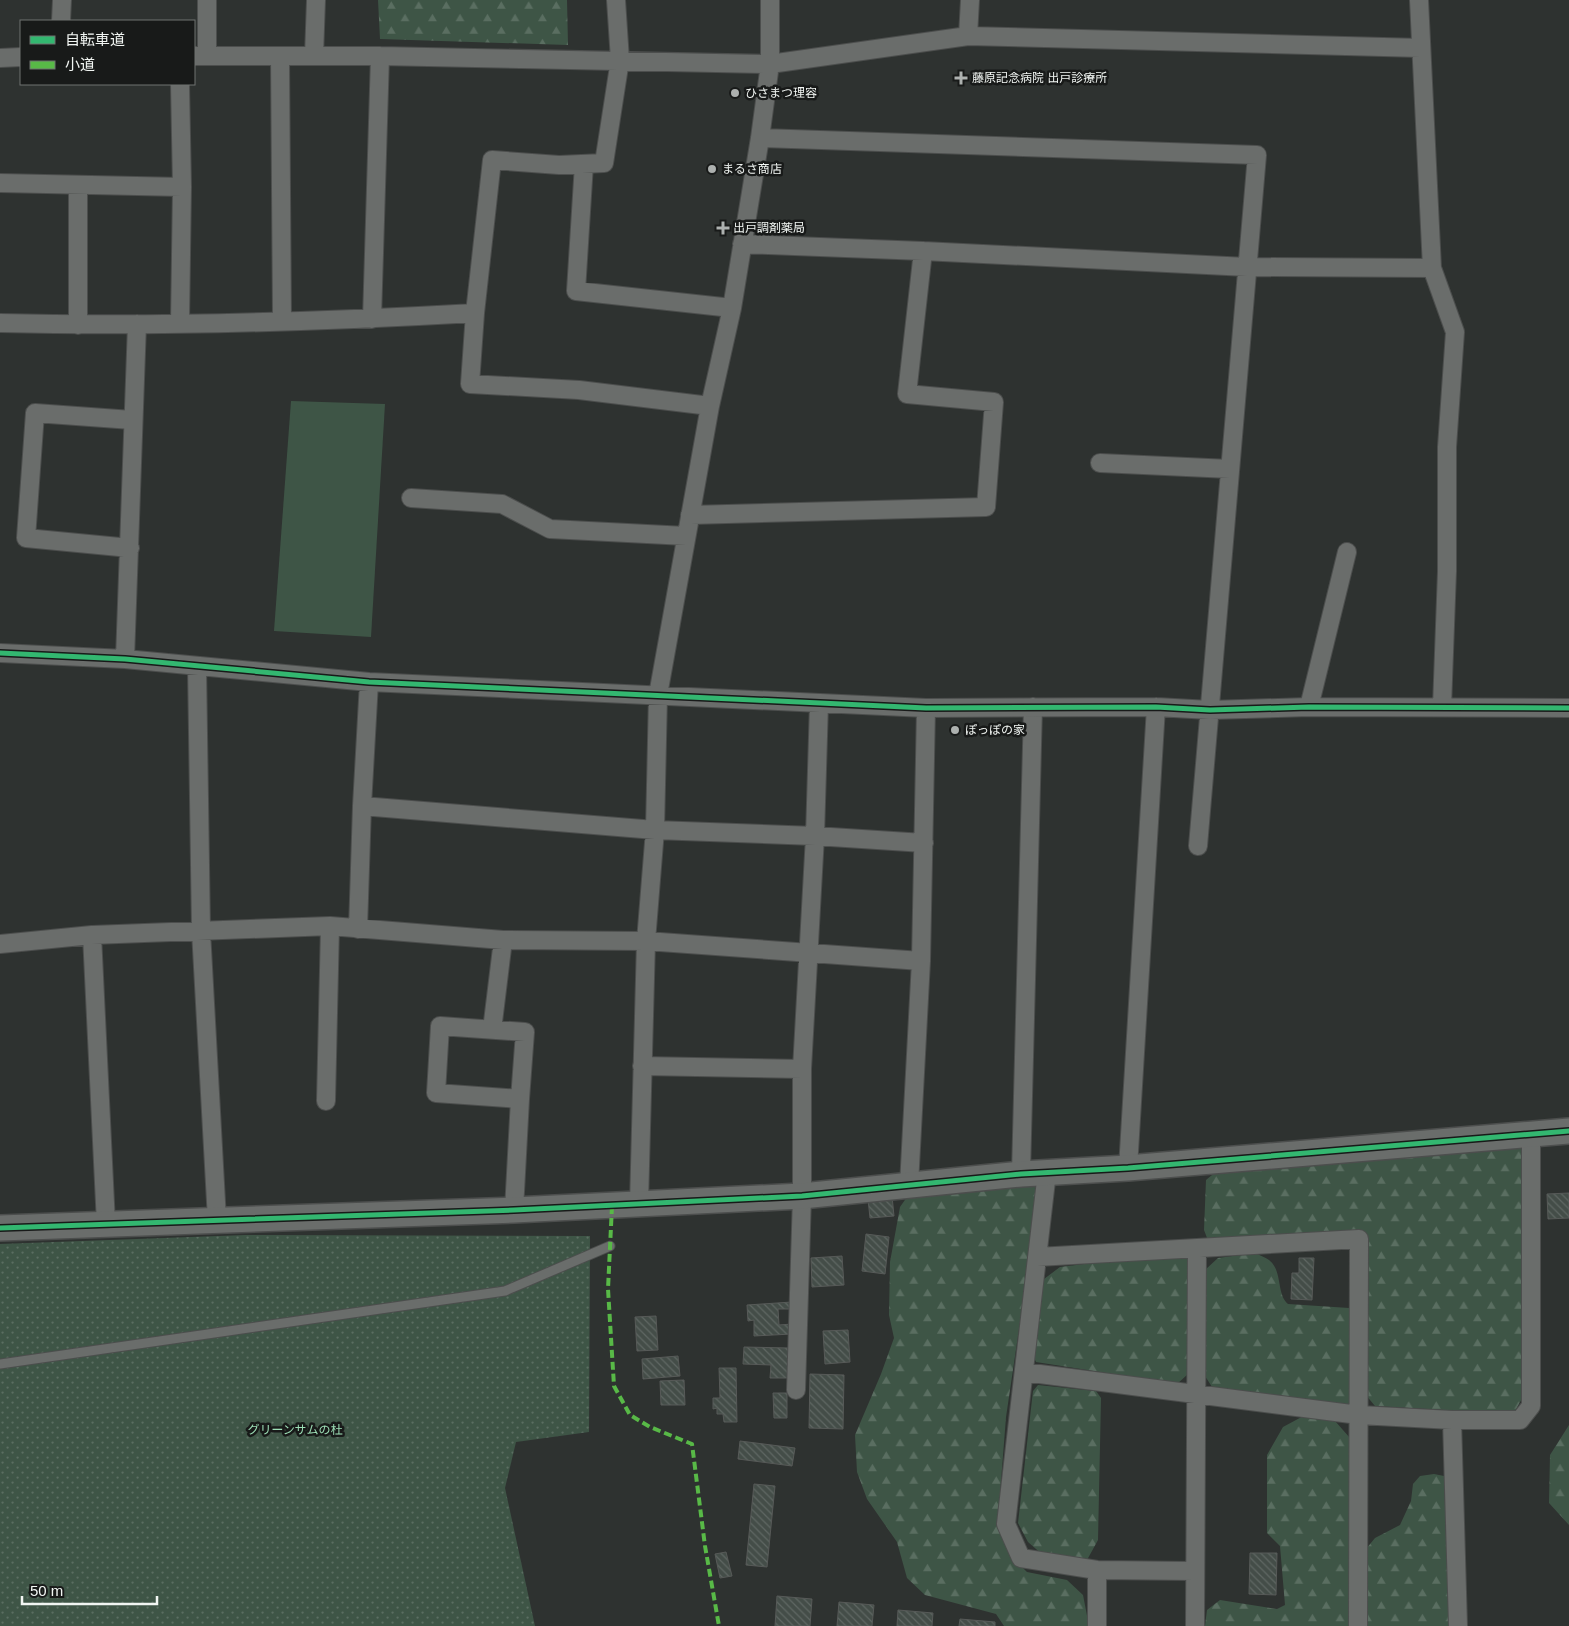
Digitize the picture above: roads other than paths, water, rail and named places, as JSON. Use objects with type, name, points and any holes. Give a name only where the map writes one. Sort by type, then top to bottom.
[{"type":"street","points":[[61,20],[62,0]]},
{"type":"street","points":[[207,0],[200,56],[380,56],[770,64],[968,36],[1421,48]]},
{"type":"street","points":[[314,56],[316,0]]},
{"type":"street","points":[[616,0],[620,60],[604,164],[559,165],[492,160],[475,313],[470,384],[579,390],[710,406]]},
{"type":"street","points":[[639,1204],[646,941],[655,830],[658,696],[710,406],[732,308],[760,138],[770,64],[770,0]]},
{"type":"street","points":[[968,36],[970,0]]},
{"type":"street","points":[[1419,0],[1432,268],[1455,332],[1447,447],[1447,570],[1442,707]]},
{"type":"street","points":[[280,56],[282,321]]},
{"type":"street","points":[[372,319],[380,56]]},
{"type":"street","points":[[0,58],[20,58]]},
{"type":"street","points":[[180,85],[182,187],[180,323]]},
{"type":"street","points":[[760,138],[1257,155],[1198,846]]},
{"type":"street","points":[[584,164],[576,291],[732,308]]},
{"type":"street","points":[[0,183],[182,187]]},
{"type":"street","points":[[78,184],[78,325]]},
{"type":"street","points":[[742,244],[1247,267],[1432,268]]},
{"type":"street","points":[[690,515],[986,507],[994,402],[907,394],[923,251]]},
{"type":"street","points":[[0,323],[78,325],[282,321],[372,319],[475,313]]},
{"type":"street","points":[[125,659],[136,324]]},
{"type":"street","points":[[130,548],[26,538],[35,413],[132,420]]},
{"type":"street","points":[[1100,463],[1230,469]]},
{"type":"street","points":[[411,498],[502,504],[550,529],[686,536]]},
{"type":"street","points":[[1309,707],[1347,552]]},
{"type":"street","points":[[0,653],[125,659],[369,682],[926,708],[1156,707],[1210,710],[1309,707],[1569,708]]},
{"type":"street","points":[[197,666],[201,931],[217,1220]]},
{"type":"street","points":[[358,930],[369,682]]},
{"type":"street","points":[[796,1390],[802,1196],[802,1069],[815,836],[820,703]]},
{"type":"street","points":[[1128,1168],[1156,707]]},
{"type":"street","points":[[909,1185],[921,961],[926,708]]},
{"type":"street","points":[[1021,1174],[1033,708]]},
{"type":"street","points":[[362,806],[655,830],[815,836],[924,843]]},
{"type":"street","points":[[326,1101],[330,926]]},
{"type":"street","points":[[0,944],[92,935],[330,926],[358,930],[503,940],[646,941],[921,961]]},
{"type":"street","points":[[92,935],[106,1224]]},
{"type":"street","points":[[492,1030],[503,940]]},
{"type":"street","points":[[514,1210],[524,1032],[440,1026],[436,1093],[520,1098]]},
{"type":"street","points":[[642,1066],[802,1069]]},
{"type":"street","points":[[0,1228],[514,1210],[802,1196],[1021,1174],[1128,1168],[1569,1131]]},
{"type":"street","points":[[1024,1372],[1359,1416],[1452,1420],[1520,1420],[1530,1406],[1531,1135]]},
{"type":"street","points":[[1048,1172],[1006,1524],[1021,1558],[1097,1570],[1195,1571]]},
{"type":"street","points":[[1037,1257],[1359,1240],[1358,1626]]},
{"type":"street","points":[[1194,1626],[1196,1248]]},
{"type":"street","points":[[1452,1420],[1458,1626]]},
{"type":"street","points":[[1097,1570],[1097,1626]]},
{"type":"lane","points":[[0,1364],[506,1291],[610,1246]]},
{"type":"place","name":"藤原記念病院 出戸診療所","points":[[961,78]]},
{"type":"place","name":"ひさまつ理容","points":[[735,93]]},
{"type":"place","name":"まるさ商店","points":[[712,169]]},
{"type":"place","name":"出戸調剤薬局","points":[[723,228]]},
{"type":"place","name":"ぽっぽの家","points":[[955,730]]},
{"type":"park label","name":"グリーンサムの杜","points":[[295,1430]]}]
